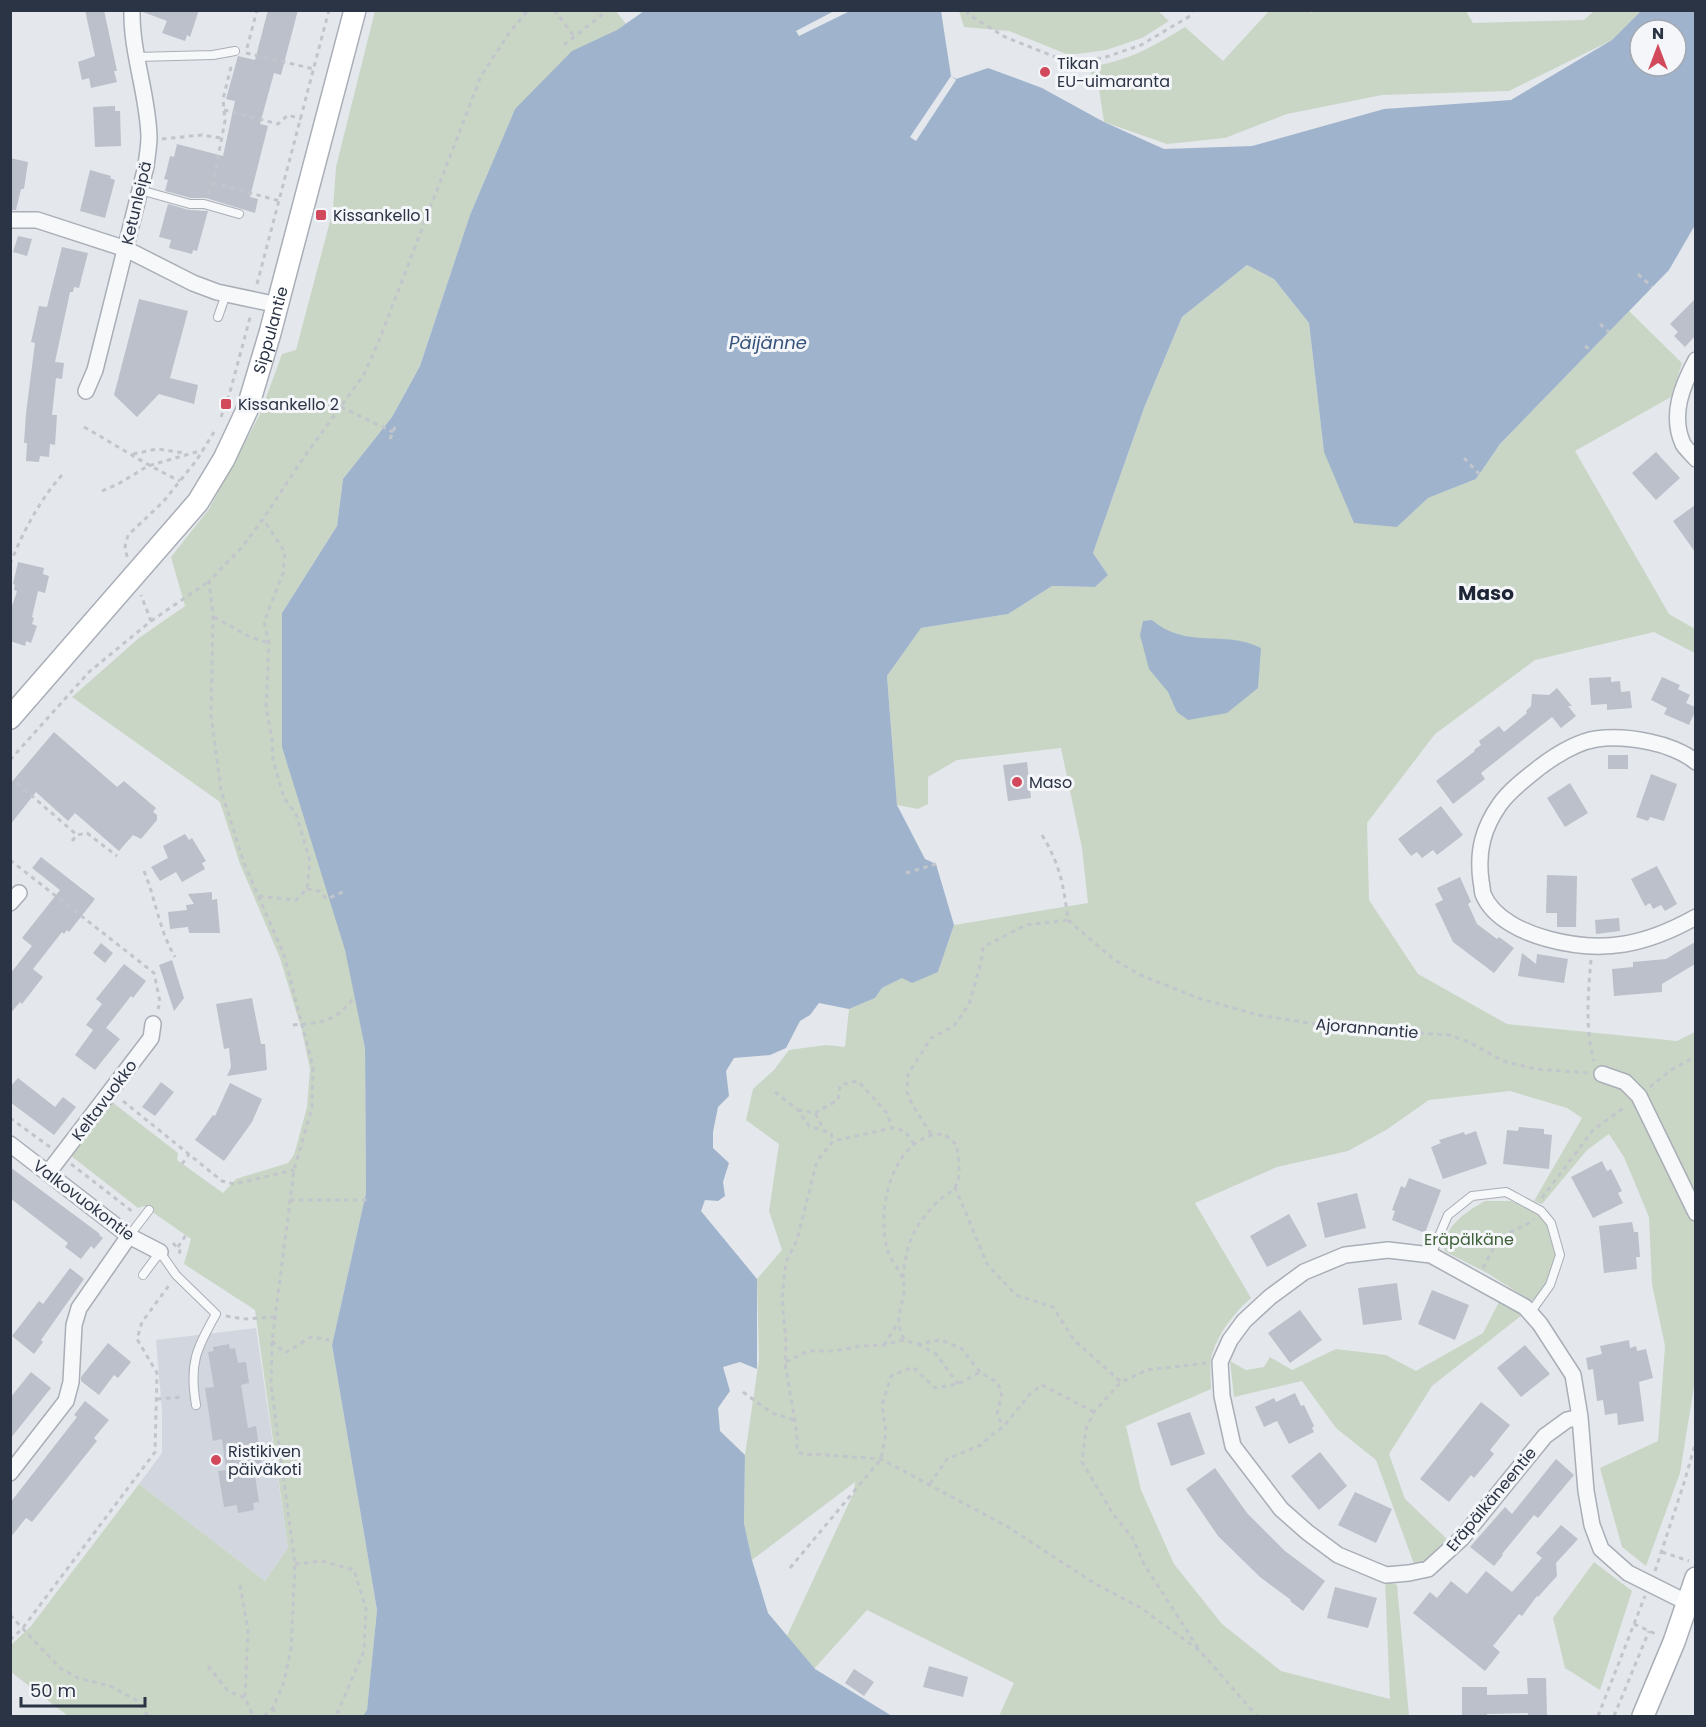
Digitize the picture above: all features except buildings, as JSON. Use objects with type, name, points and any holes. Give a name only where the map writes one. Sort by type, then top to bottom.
[{"type":"street","name":"Ketunleipä","points":[[86,391],[95,370],[146,166],[148,140],[146,112],[132,32],[132,10]]},
{"type":"street","name":"Sippulantie","points":[[10,718],[198,502],[224,459],[247,410],[278,305],[355,10]]},
{"type":"street","points":[[10,220],[37,220],[126,249],[193,283],[226,294],[278,305]]},
{"type":"street","points":[[1695,360],[1683,383],[1676,414],[1683,444],[1695,459]]},
{"type":"street","points":[[1695,762],[1689,756],[1656,743],[1628,737],[1594,739],[1556,755],[1525,779],[1500,803],[1483,837],[1479,860],[1484,894],[1496,913],[1528,934],[1566,944],[1600,948],[1637,943],[1671,931],[1695,916]]},
{"type":"street","name":"Keltavuokko","points":[[48,1173],[151,1038],[153,1024]]},
{"type":"street","points":[[1602,1074],[1625,1082],[1639,1096],[1695,1213]]},
{"type":"street","name":"Valkovuokontie","points":[[10,1144],[129,1236],[165,1246]]},
{"type":"street","points":[[10,1473],[66,1401],[71,1382],[74,1325],[79,1308],[129,1236]]},
{"type":"street","name":"Eräpälkäneentie","points":[[1580,1417],[1567,1420],[1545,1436],[1462,1538],[1428,1569],[1386,1575],[1338,1555],[1281,1509],[1233,1446],[1222,1396],[1220,1362],[1234,1342],[1244,1320],[1304,1272],[1345,1255],[1388,1250],[1431,1255],[1525,1307],[1554,1342],[1573,1375],[1580,1417],[1586,1491],[1592,1525],[1601,1549],[1628,1573],[1692,1605]]},
{"type":"street","points":[[1644,1716],[1674,1642],[1692,1605],[1695,1578]]},
{"type":"lane","points":[[136,57],[213,55],[235,51]]},
{"type":"lane","points":[[140,190],[190,204],[204,204],[239,214]]},
{"type":"lane","points":[[218,317],[226,294]]},
{"type":"lane","points":[[1431,1255],[1448,1215],[1472,1196],[1506,1192],[1538,1209],[1551,1223],[1560,1255],[1550,1285],[1530,1312]]},
{"type":"lane","points":[[129,1236],[149,1210]]},
{"type":"lane","points":[[165,1246],[171,1267],[176,1275],[216,1314],[198,1345],[193,1367],[196,1405]]},
{"type":"lane","points":[[143,1275],[165,1246]]},
{"type":"path","points":[[257,10],[246,52],[314,69]]},
{"type":"path","points":[[128,561],[125,546],[128,535],[163,502],[203,450],[219,424],[231,392],[329,10]]},
{"type":"path","points":[[10,759],[89,672],[151,621],[209,581],[243,546],[363,376],[378,343],[481,76],[509,33],[528,10]]},
{"type":"path","points":[[554,10],[574,36]]},
{"type":"path","points":[[564,45],[608,10]]},
{"type":"path","points":[[968,10],[968,14],[1005,37],[1068,62],[1102,58],[1141,45],[1190,16],[1193,10]]},
{"type":"path","points":[[204,204],[213,183],[225,121],[223,99],[235,51]]},
{"type":"path","points":[[224,110],[278,124],[288,115],[301,119]]},
{"type":"path","points":[[148,140],[202,135],[221,138]]},
{"type":"path","points":[[213,183],[280,201]]},
{"type":"path","points":[[1638,274],[1652,287]]},
{"type":"path","points":[[1600,324],[1609,332]]},
{"type":"path","points":[[1585,346],[1591,350]]},
{"type":"path","points":[[341,407],[393,432]]},
{"type":"path","points":[[84,427],[133,454],[148,466],[180,481]]},
{"type":"path","points":[[390,439],[395,427]]},
{"type":"path","points":[[133,454],[157,449],[187,453]]},
{"type":"path","points":[[102,491],[148,466],[203,450]]},
{"type":"path","points":[[1464,458],[1479,474]]},
{"type":"path","points":[[10,564],[22,536],[49,489],[62,475]]},
{"type":"path","points":[[259,896],[296,900],[307,889],[310,861],[297,814],[284,798],[273,760],[272,739],[266,708],[269,643],[264,622],[283,573],[285,552],[263,519]]},
{"type":"path","points":[[209,581],[213,616],[211,715],[221,790],[244,863],[284,955],[313,1066],[312,1107],[294,1170],[272,1341],[271,1385],[295,1564],[291,1648],[284,1682],[273,1708],[264,1716]]},
{"type":"path","points":[[139,591],[151,621]]},
{"type":"path","points":[[213,616],[250,637],[269,643]]},
{"type":"path","points":[[17,783],[77,835]]},
{"type":"path","points":[[72,841],[77,835],[87,833],[117,856]]},
{"type":"path","points":[[931,1134],[913,1106],[908,1092],[908,1074],[931,1038],[954,1026],[969,1004],[981,963],[983,947],[1026,925],[1068,921],[1064,885],[1054,854],[1042,835]]},
{"type":"path","points":[[10,860],[154,973],[160,1002],[153,1024]]},
{"type":"path","points":[[906,873],[936,864]]},
{"type":"path","points":[[144,871],[152,890],[165,940],[175,957]]},
{"type":"path","points":[[307,889],[319,891],[327,899],[345,891]]},
{"type":"path","name":"Ajorannantie","points":[[1068,921],[1112,958],[1140,975],[1198,998],[1258,1016],[1334,1027],[1449,1035],[1469,1042],[1503,1061],[1536,1069],[1602,1074]]},
{"type":"path","points":[[1592,947],[1588,991],[1589,1024],[1592,1053],[1602,1074]]},
{"type":"path","points":[[293,1025],[318,1024],[341,1014],[353,999]]},
{"type":"path","points":[[1477,1281],[1498,1240],[1511,1231],[1524,1227],[1593,1130],[1671,1070],[1695,1056]]},
{"type":"path","points":[[798,1110],[815,1113],[838,1101],[840,1085],[858,1082],[887,1113],[892,1128]]},
{"type":"path","points":[[110,1090],[222,1181],[234,1184],[294,1170]]},
{"type":"path","points":[[775,1092],[798,1110],[809,1126],[831,1133],[833,1141]]},
{"type":"path","points":[[815,1113],[825,1130]]},
{"type":"path","points":[[10,1118],[142,1219]]},
{"type":"path","points":[[914,1144],[905,1131],[892,1128],[833,1141],[817,1161],[797,1240],[786,1262],[782,1298],[786,1342],[785,1363],[797,1434],[797,1451],[804,1455],[881,1459],[1008,1527],[1094,1583],[1142,1608],[1200,1651]]},
{"type":"path","points":[[884,1345],[899,1320],[905,1295],[903,1278],[905,1253],[919,1222],[939,1200],[955,1187],[959,1172],[957,1145],[944,1134],[931,1134],[914,1144],[902,1156],[885,1199],[884,1217],[888,1252],[903,1278]]},
{"type":"path","points":[[182,1164],[189,1154]]},
{"type":"path","points":[[955,1187],[987,1264],[1016,1295],[1053,1307],[1074,1340],[1121,1382]]},
{"type":"path","points":[[290,1200],[368,1200]]},
{"type":"path","points":[[171,1267],[179,1255],[178,1247],[186,1235]]},
{"type":"path","points":[[165,1246],[178,1247]]},
{"type":"path","points":[[10,1640],[22,1629],[155,1452],[157,1373],[137,1339],[142,1322],[176,1275]]},
{"type":"path","points":[[216,1314],[243,1319],[275,1317]]},
{"type":"path","points":[[899,1320],[904,1340]]},
{"type":"path","points":[[272,1341],[285,1353],[310,1336],[329,1340]]},
{"type":"path","points":[[785,1363],[808,1351],[834,1352],[904,1340],[936,1354],[958,1384]]},
{"type":"path","points":[[917,1344],[941,1340],[962,1349],[980,1372],[997,1382],[1002,1392],[997,1414],[1003,1427]]},
{"type":"path","points":[[1220,1362],[1147,1370],[1121,1382],[1094,1412],[1086,1429],[1082,1462],[1113,1514],[1132,1537],[1144,1564],[1200,1651],[1257,1716]]},
{"type":"path","points":[[790,1568],[881,1459],[886,1433],[882,1405],[891,1376],[914,1367],[935,1388],[958,1384],[980,1372]]},
{"type":"path","points":[[930,1484],[947,1459],[981,1445],[1003,1427],[1030,1394],[1042,1385],[1094,1412]]},
{"type":"path","points":[[743,1392],[772,1413],[794,1420]]},
{"type":"path","points":[[157,1399],[194,1396]]},
{"type":"path","points":[[1662,1552],[1695,1563]]},
{"type":"path","points":[[295,1564],[322,1561],[354,1570],[366,1609],[364,1651],[336,1716]]},
{"type":"path","points":[[240,1585],[248,1630],[245,1698],[253,1716]]},
{"type":"path","points":[[10,1615],[60,1668],[78,1678],[110,1686],[136,1700],[148,1716]]},
{"type":"path","points":[[1614,1716],[1648,1631]]},
{"type":"path","points":[[208,1666],[228,1691],[245,1698]]},
{"type":"path","points":[[273,1708],[276,1716]]},
{"type":"shaded area","name":"Ristikiven päiväkoti","points":[[256,1328],[288,1548],[265,1581],[139,1484],[162,1453],[162,1411],[156,1340]]},
{"type":"green space","points":[[1316,10],[1466,11],[1473,23],[1584,20],[1594,11],[1641,11],[1634,18],[1628,18],[1628,24],[1612,40],[1509,91],[1382,95],[1287,114],[1225,138],[1167,144],[1104,122],[1099,89],[1088,67],[1139,53],[1185,27],[1223,61],[1269,11],[1309,11],[1311,13]]},
{"type":"green space","points":[[375,11],[616,11],[626,24],[515,109],[470,215],[420,366],[392,417],[343,479],[337,526],[282,613],[365,1048],[366,1193],[332,1345],[377,1610],[367,1711],[363,1716],[68,1716],[11,1672],[10,1646],[31,1626],[139,1484],[265,1581],[288,1548],[255,1310],[184,1264],[191,1239],[144,1206],[138,1208],[70,1155],[112,1102],[178,1153],[177,1160],[223,1193],[236,1179],[288,1163],[294,1155],[307,1107],[310,1069],[302,1031],[280,958],[240,864],[220,802],[72,697],[139,638],[185,606],[171,557],[209,509],[260,414],[282,354],[296,350],[333,210],[336,167]]},
{"type":"green space","points":[[959,11],[1158,11],[1169,21],[1142,38],[1106,50],[1069,55],[1009,31],[964,27]]},
{"type":"green space","points":[[1247,265],[1274,279],[1309,323],[1324,452],[1397,527],[1428,498],[1476,479],[1500,444],[1629,311],[1682,363],[1671,397],[1575,451],[1669,614],[1695,629],[1695,653],[1654,632],[1535,660],[1435,734],[1367,823],[1369,900],[1418,974],[1507,1024],[1677,1041],[1695,1032],[1695,1380],[1680,1473],[1646,1566],[1622,1547],[1600,1468],[1658,1441],[1665,1346],[1652,1284],[1649,1217],[1624,1157],[1609,1134],[1587,1150],[1542,1204],[1534,1201],[1582,1118],[1567,1108],[1510,1091],[1429,1100],[1386,1130],[1348,1151],[1277,1167],[1195,1203],[1251,1298],[1228,1323],[1215,1346],[1211,1362],[1211,1389],[1126,1426],[1141,1490],[1174,1564],[1222,1624],[1281,1671],[1390,1699],[1385,1580],[1397,1585],[1409,1716],[999,1716],[1014,1683],[867,1610],[814,1669],[787,1636],[854,1492],[855,1482],[752,1560],[744,1523],[745,1455],[759,1360],[757,1279],[782,1250],[769,1211],[779,1144],[746,1120],[753,1089],[774,1070],[789,1050],[826,1045],[845,1047],[849,1009],[875,998],[882,988],[902,978],[938,972],[954,925],[1088,903],[1082,848],[1061,748],[957,760],[928,777],[928,804],[918,809],[897,805],[887,676],[921,628],[1008,614],[1052,586],[1095,587],[1108,575],[1093,553],[1144,408],[1182,317]]},
{"type":"green space","name":"Eräpälkäne","points":[[1485,1201],[1511,1201],[1530,1209],[1546,1221],[1554,1240],[1556,1263],[1550,1280],[1536,1300],[1529,1300],[1489,1274],[1446,1252],[1443,1247],[1453,1225],[1464,1214]]},
{"type":"green space","points":[[1499,1302],[1522,1315],[1432,1386],[1389,1454],[1405,1499],[1447,1539],[1425,1560],[1414,1564],[1376,1460],[1336,1428],[1302,1381],[1234,1397],[1230,1361],[1246,1370],[1264,1367],[1270,1357],[1292,1370],[1336,1349],[1386,1355],[1416,1371],[1483,1333]]},
{"type":"green space","points":[[1594,1562],[1632,1591],[1600,1690],[1565,1668],[1553,1618]]},
{"type":"water","name":"Päijänne","points":[[644,11],[941,11],[951,76],[956,79],[988,68],[1042,88],[1104,122],[1164,149],[1252,146],[1384,109],[1511,100],[1612,40],[1628,24],[1628,78],[1688,78],[1688,18],[1634,18],[1641,11],[1695,11],[1695,225],[1669,270],[1500,444],[1476,479],[1428,498],[1397,527],[1354,523],[1324,452],[1309,323],[1274,279],[1247,265],[1182,317],[1144,408],[1093,553],[1108,575],[1095,587],[1052,586],[1008,614],[921,628],[887,676],[897,805],[925,859],[936,864],[954,925],[938,972],[912,983],[902,978],[882,988],[875,998],[849,1009],[819,1003],[810,1015],[800,1021],[786,1048],[770,1055],[734,1058],[726,1071],[729,1096],[718,1107],[713,1132],[713,1148],[729,1163],[723,1182],[725,1196],[718,1201],[705,1200],[701,1211],[757,1279],[757,1369],[740,1362],[723,1367],[730,1391],[718,1408],[720,1431],[745,1455],[744,1523],[752,1560],[768,1613],[815,1669],[892,1716],[363,1716],[367,1710],[377,1610],[332,1345],[366,1193],[365,1048],[345,950],[282,747],[282,613],[337,526],[343,479],[392,417],[420,366],[470,215],[515,109],[572,51],[617,30]]},
{"type":"water","points":[[1152,620],[1178,634],[1233,640],[1261,648],[1258,688],[1227,713],[1188,720],[1177,712],[1168,692],[1149,669],[1140,635],[1143,621]]},
{"type":"pier","points":[[836,10],[850,11],[799,36],[796,31]]},
{"type":"pier","points":[[951,76],[956,80],[916,141],[910,137]]},
{"type":"place","name":"Tikan EU-uimaranta","points":[[1045,72]]},
{"type":"place","name":"Kissankello 1","points":[[321,215]]},
{"type":"place","name":"Kissankello 2","points":[[226,404]]},
{"type":"place","name":"Maso","points":[[1017,782]]},
{"type":"place","name":"Ristikiven päiväkoti","points":[[216,1460]]},
{"type":"district","name":"Maso","points":[[1486,593]]}]
